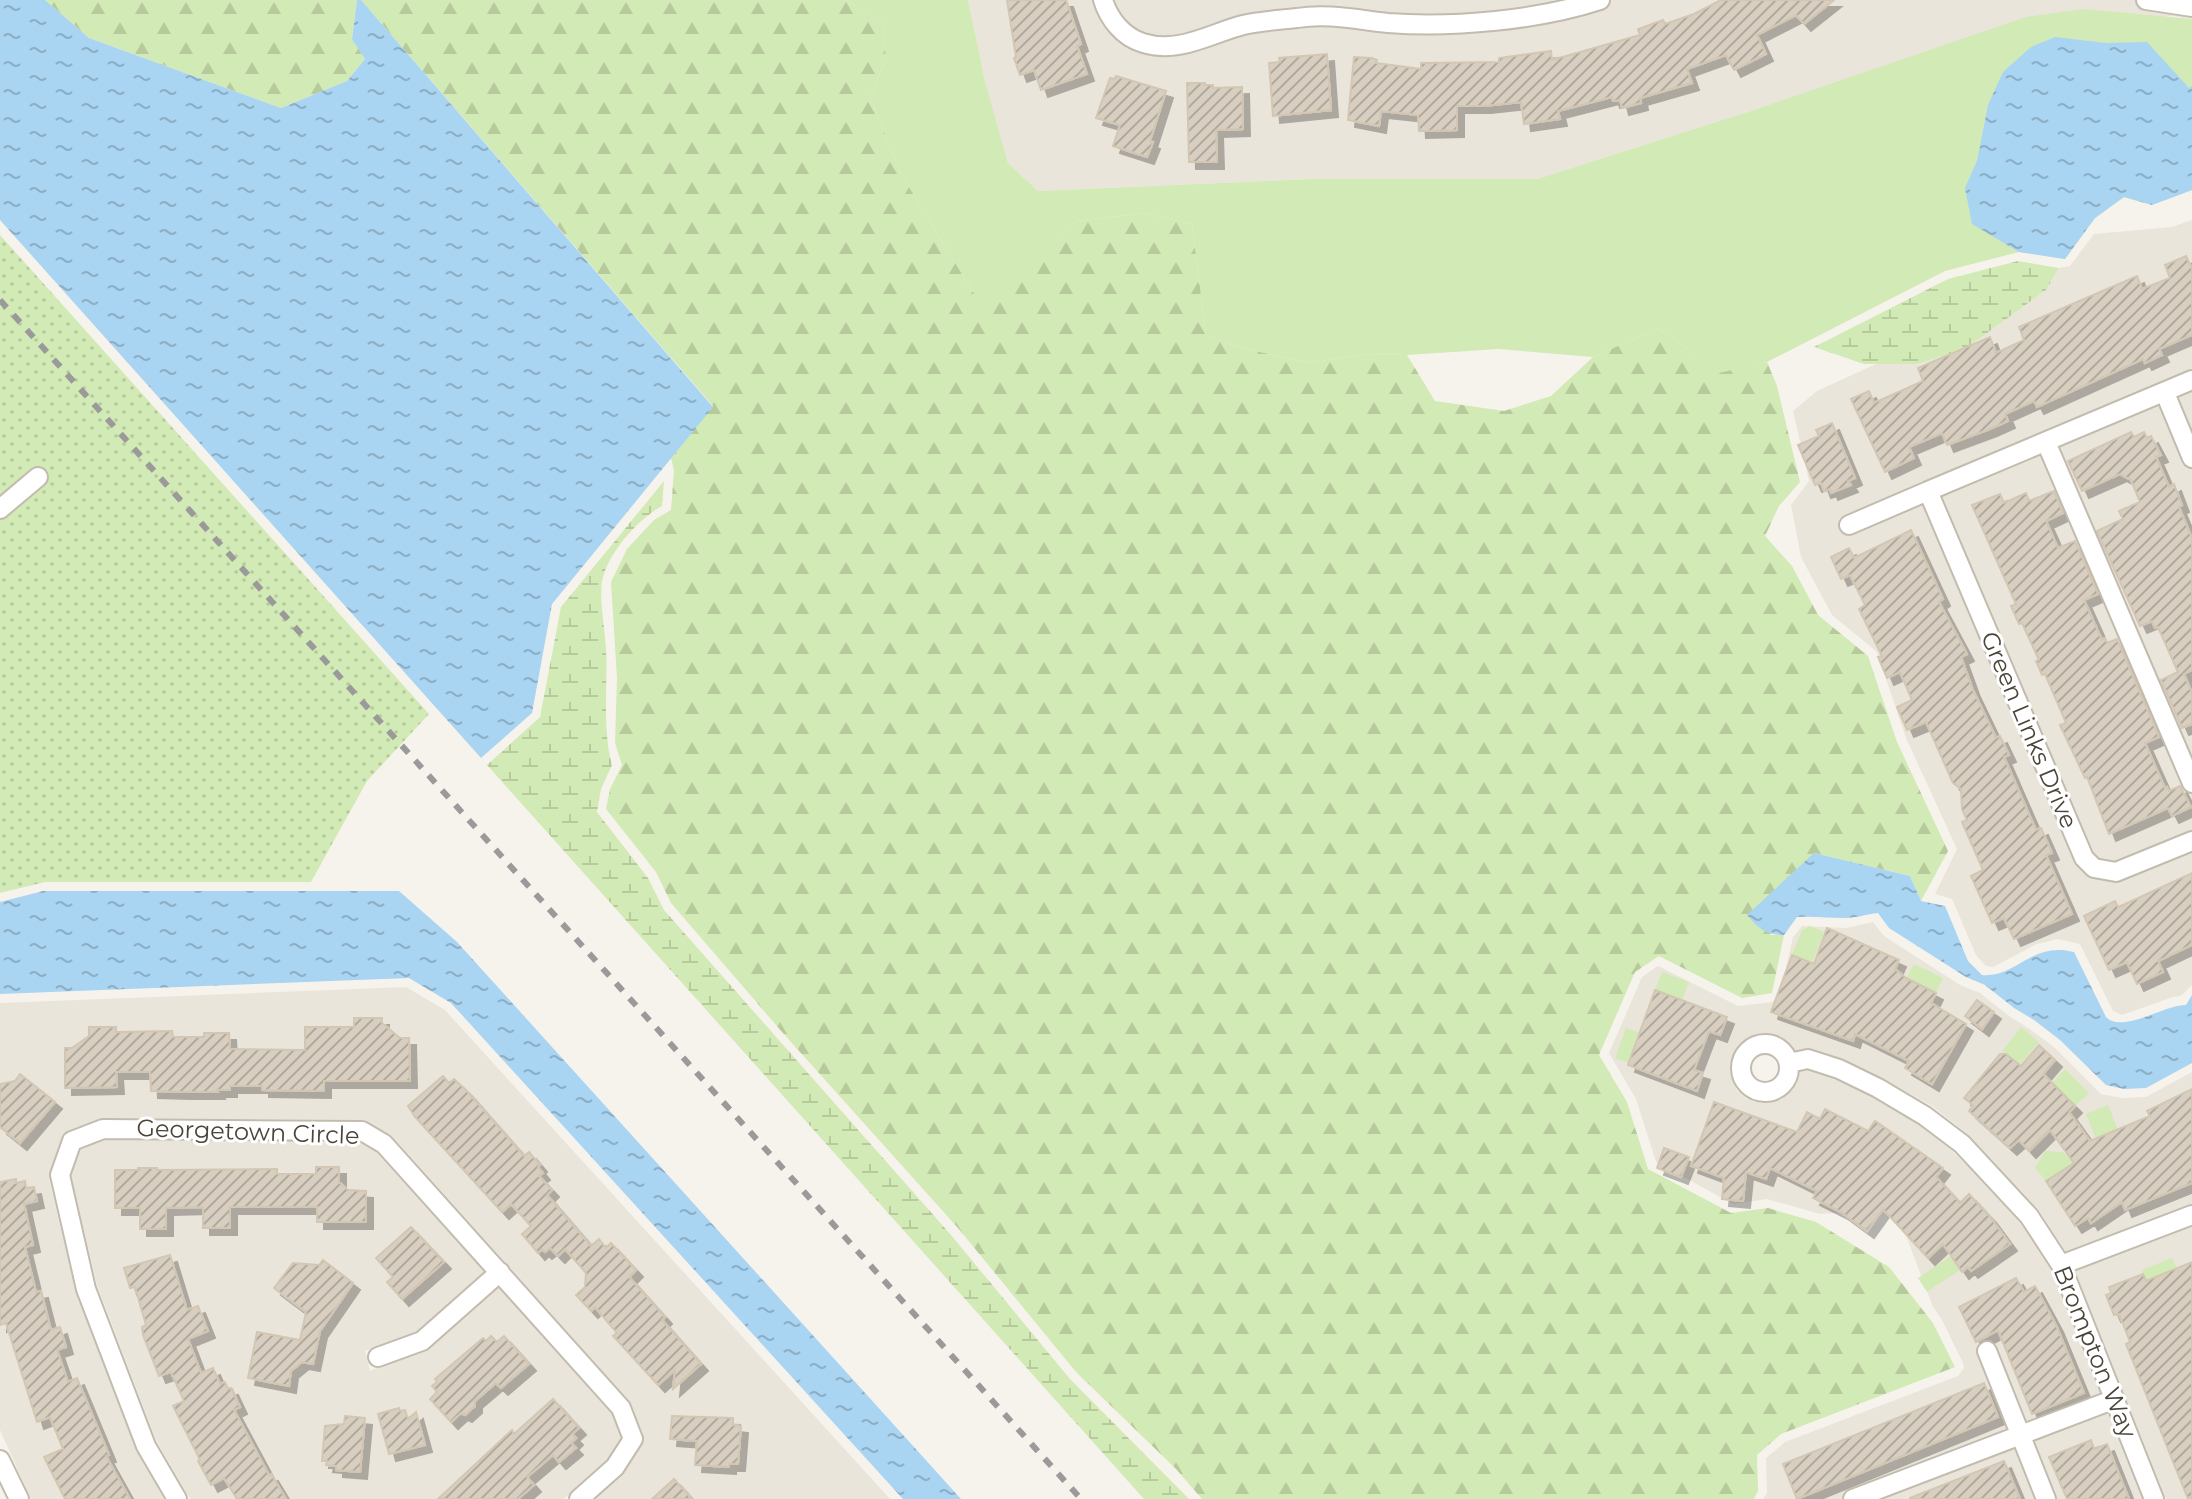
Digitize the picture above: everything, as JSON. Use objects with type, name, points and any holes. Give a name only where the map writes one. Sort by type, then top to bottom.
[{"type":"street","points":[[1103,0],[1120,31],[1141,43],[1163,46],[1186,45],[1243,25],[1319,15],[1391,23],[1483,22],[1576,8],[1600,0]]},
{"type":"street","points":[[2146,0],[2192,7]]},
{"type":"street","points":[[1849,525],[2192,380]]},
{"type":"street","points":[[2165,393],[2192,458]]},
{"type":"street","points":[[2046,442],[2192,783]]},
{"type":"street","points":[[0,509],[38,477]]},
{"type":"street","name":"Green Links Drive","points":[[1928,491],[2084,858],[2094,868],[2116,872],[2192,841]]},
{"type":"street","name":"Brompton Way","points":[[1789,1063],[1808,1059],[1839,1069],[1930,1119],[1993,1175],[2029,1216],[2061,1265],[2154,1499]]},
{"type":"street","name":"Georgetown Circle","points":[[177,1499],[146,1446],[86,1289],[60,1175],[72,1141],[103,1129],[362,1131],[384,1144],[621,1408],[633,1439],[615,1467],[579,1499]]},
{"type":"street","points":[[2061,1265],[2189,1223]]},
{"type":"street","points":[[378,1357],[422,1341],[500,1272]]},
{"type":"street","points":[[1987,1351],[2046,1499]]},
{"type":"street","points":[[1853,1499],[2115,1399]]},
{"type":"street","points":[[0,1460],[19,1499]]},
{"type":"shaded area","points":[[968,0],[2192,0],[2192,19],[2171,16],[1760,108],[1537,179],[1309,179],[1038,191],[1008,163],[985,81]]},
{"type":"shaded area","points":[[2192,220],[2192,985],[2181,996],[2122,1015],[2113,1011],[2080,944],[2058,939],[2037,944],[1993,967],[1986,966],[1976,955],[1952,899],[1935,894],[1957,849],[1906,738],[1877,652],[1832,615],[1801,557],[1791,505],[1809,481],[1793,411],[1817,391],[1876,364],[1917,364],[1965,349],[2046,290],[2059,268],[2070,266],[2094,234],[2172,227]]},
{"type":"shaded area","points":[[1873,922],[1884,936],[1960,985],[1980,993],[2054,1047],[2101,1094],[2122,1098],[2146,1097],[2192,1072],[2192,1204],[2066,1252],[2038,1209],[1965,1132],[1932,1106],[1884,1079],[1845,1060],[1813,1049],[1796,1051],[1783,1038],[1761,1034],[1751,1037],[1735,1050],[1730,1070],[1736,1089],[1755,1102],[1768,1103],[1782,1099],[1793,1089],[1800,1071],[1834,1079],[1919,1124],[1985,1183],[2020,1223],[2051,1270],[2142,1499],[1763,1499],[1767,1493],[1766,1458],[1785,1442],[1958,1376],[1964,1368],[1963,1363],[1933,1307],[1896,1209],[1820,1214],[1767,1199],[1733,1204],[1656,1162],[1636,1099],[1609,1053],[1642,977],[1658,966],[1738,1006],[1772,1002],[1780,994],[1793,937],[1802,926],[1846,928]]},
{"type":"shaded area","points":[[406,987],[445,1010],[890,1499],[594,1499],[622,1474],[642,1443],[643,1434],[631,1403],[392,1136],[363,1120],[105,1118],[70,1131],[63,1138],[49,1179],[76,1293],[136,1450],[164,1499],[31,1499],[0,1430],[0,1003]]},
{"type":"shaded area","points":[[104,1140],[358,1141],[376,1152],[485,1272],[417,1332],[365,1351],[370,1371],[429,1348],[498,1287],[612,1414],[621,1439],[607,1461],[564,1499],[190,1499],[156,1440],[97,1285],[71,1175],[81,1148]]},
{"type":"shaded area","points":[[2192,1226],[2192,1499],[2166,1499],[2075,1270]]},
{"type":"green space","points":[[45,0],[357,0],[352,38],[365,59],[347,81],[281,108],[89,38]]},
{"type":"green space","points":[[361,0],[846,0],[883,24],[886,59],[870,97],[901,174],[976,297],[1001,291],[1076,221],[1143,213],[1192,224],[1206,335],[1234,346],[1308,363],[1365,354],[1407,355],[1435,401],[1504,411],[1551,396],[1593,357],[1659,328],[1689,350],[1706,376],[1767,362],[1777,386],[1800,482],[1779,506],[1765,536],[1792,566],[1818,615],[1868,656],[1897,742],[1948,851],[1921,901],[1910,876],[1814,853],[1770,935],[1784,935],[1772,993],[1742,998],[1659,956],[1635,972],[1599,1055],[1627,1102],[1648,1169],[1731,1213],[1768,1208],[1816,1222],[1889,1267],[1933,1323],[1955,1367],[1781,1434],[1757,1455],[1758,1491],[1754,1499],[1202,1499],[1176,1469],[1076,1372],[958,1228],[782,1032],[671,903],[656,872],[606,809],[610,789],[622,765],[615,743],[617,678],[611,582],[627,549],[654,520],[671,510],[674,471],[671,458],[713,406]]},
{"type":"green space","points":[[846,0],[968,0],[985,81],[1008,163],[1038,191],[1310,179],[1537,179],[1760,108],[2026,17],[2083,9],[2192,19],[2192,190],[2152,205],[2124,197],[2095,218],[2065,259],[2019,252],[1945,271],[1767,362],[1706,377],[1689,350],[1659,328],[1593,357],[1498,349],[1407,355],[1365,354],[1308,363],[1234,346],[1206,335],[1192,224],[1143,213],[1076,221],[1001,292],[976,297],[901,174],[870,97],[886,59],[883,24]]},
{"type":"green space","points":[[0,235],[429,714],[367,781],[311,882],[45,882],[0,893]]},
{"type":"green space","points":[[2018,261],[2059,268],[2046,290],[1965,349],[1917,364],[1864,364],[1814,347],[1948,279]]},
{"type":"green space","points":[[664,481],[662,506],[643,519],[617,548],[602,581],[606,722],[612,765],[601,789],[597,812],[648,878],[664,910],[951,1235],[1070,1379],[1189,1499],[1144,1499],[487,765],[540,717],[561,607]]},
{"type":"green space","points":[[1810,926],[1824,932],[1812,963],[1792,955],[1802,930]]},
{"type":"green space","points":[[1914,964],[1943,978],[1936,993],[1906,978]]},
{"type":"green space","points":[[1662,972],[1689,982],[1682,1000],[1655,990]]},
{"type":"green space","points":[[2021,1027],[2039,1042],[2020,1065],[2002,1051]]},
{"type":"green space","points":[[1626,1028],[1640,1033],[1629,1063],[1615,1058]]},
{"type":"green space","points":[[2065,1069],[2089,1093],[2075,1106],[2052,1083]]},
{"type":"green space","points":[[2108,1105],[2118,1130],[2096,1139],[2086,1114]]},
{"type":"green space","points":[[2045,1151],[2063,1152],[2077,1165],[2046,1181],[2035,1168]]},
{"type":"green space","points":[[1951,1256],[1960,1270],[1927,1292],[1918,1278]]},
{"type":"green space","points":[[2172,1258],[2177,1268],[2146,1281],[2142,1270]]},
{"type":"water","points":[[0,0],[45,0],[89,38],[281,108],[347,81],[365,59],[352,39],[357,0],[361,0],[713,407],[552,604],[532,713],[481,758],[0,220]]},
{"type":"water","points":[[2055,37],[2106,43],[2147,42],[2189,88],[2192,86],[2192,190],[2152,205],[2124,197],[2095,218],[2065,259],[2019,252],[1972,224],[1965,188],[1977,161],[1988,105],[2003,72],[2031,47]]},
{"type":"water","points":[[1814,853],[1910,876],[1921,901],[1945,906],[1968,961],[1982,975],[2005,971],[2046,951],[2074,952],[2106,1017],[2122,1022],[2186,1005],[2192,995],[2192,1063],[2146,1088],[2124,1089],[2106,1085],[2060,1040],[2034,1020],[1985,985],[1966,977],[1889,928],[1878,913],[1849,918],[1797,917],[1784,935],[1772,934],[1759,927],[1747,915]]},
{"type":"water","points":[[43,891],[399,891],[457,942],[961,1499],[903,1499],[451,1003],[409,978],[0,994],[0,902]]},
{"type":"building","points":[[1007,0],[1066,0],[1081,44],[1077,46],[1087,74],[1041,90],[1034,70],[1020,75],[1014,58]]},
{"type":"building","points":[[1721,0],[1834,0],[1804,24],[1796,15],[1757,35],[1766,54],[1734,70],[1726,55],[1687,69],[1692,83],[1640,98],[1641,103],[1622,108],[1620,100],[1613,101],[1612,97],[1558,111],[1560,119],[1524,124],[1521,102],[1457,106],[1457,130],[1419,131],[1418,115],[1381,111],[1379,126],[1348,120],[1354,57],[1421,69],[1421,63],[1499,62],[1499,58],[1551,51],[1552,60],[1640,35],[1638,29],[1694,14]]},
{"type":"building","points":[[1327,54],[1331,110],[1273,116],[1269,63],[1280,62],[1279,58]]},
{"type":"building","points":[[1116,76],[1166,91],[1147,157],[1113,146],[1120,125],[1096,118],[1110,78],[1115,79]]},
{"type":"building","points":[[1187,83],[1205,83],[1213,85],[1213,88],[1242,87],[1243,129],[1216,130],[1217,162],[1189,162]]},
{"type":"building","points":[[2186,256],[2192,269],[2192,335],[2159,349],[2162,355],[2145,363],[2143,359],[2037,407],[2034,401],[2005,414],[2008,421],[1990,429],[1947,445],[1942,433],[1909,447],[1914,458],[1885,472],[1851,399],[1869,391],[1874,403],[1923,381],[1918,368],[1990,337],[1996,353],[2024,340],[2019,327],[2137,276],[2142,289],[2170,278],[2165,265]]},
{"type":"building","points":[[1832,423],[1855,478],[1848,481],[1851,485],[1831,493],[1830,489],[1824,491],[1821,483],[1815,485],[1798,445],[1819,436],[1816,430]]},
{"type":"building","points":[[2131,432],[2134,437],[2144,432],[2147,438],[2151,436],[2161,455],[2156,457],[2169,487],[2174,484],[2182,505],[2179,507],[2192,538],[2192,670],[2184,674],[2192,693],[2192,724],[2182,728],[2161,680],[2178,672],[2158,627],[2155,628],[2152,621],[2140,626],[2097,531],[2123,519],[2119,511],[2140,502],[2131,480],[2120,474],[2082,491],[2068,461]]},
{"type":"building","points":[[2054,491],[2063,513],[2046,521],[2058,548],[2075,541],[2098,594],[2084,600],[2102,640],[2105,638],[2107,643],[2117,639],[2159,737],[2145,743],[2165,788],[2169,791],[2180,786],[2191,807],[2172,816],[2168,808],[2109,834],[2087,777],[2060,725],[2066,723],[2045,674],[2042,675],[2036,661],[2039,660],[2022,623],[2019,624],[2011,606],[2016,604],[1972,505],[2000,494],[2004,503],[2026,493],[2029,501]]},
{"type":"building","points":[[1911,530],[1943,599],[1939,602],[1967,654],[1961,657],[1973,690],[1996,738],[2000,736],[2009,755],[2004,757],[2036,830],[2041,828],[2052,853],[2046,855],[2072,914],[2014,939],[2004,918],[1992,923],[1971,876],[1983,870],[1962,822],[1967,820],[1962,809],[1961,789],[1953,783],[1926,722],[1907,730],[1897,707],[1912,700],[1900,672],[1887,678],[1878,657],[1882,656],[1859,609],[1865,605],[1850,575],[1841,579],[1831,557],[1849,548],[1854,558]]},
{"type":"building","points":[[2192,873],[2192,945],[2158,961],[2163,972],[2137,984],[2127,962],[2109,970],[2084,916],[2115,901],[2118,907]]},
{"type":"building","points":[[1827,928],[1899,960],[1895,969],[1936,993],[1931,1003],[1966,1024],[1932,1084],[1905,1068],[1909,1061],[1855,1034],[1853,1041],[1771,1012],[1792,955],[1814,964]]},
{"type":"building","points":[[1655,990],[1727,1017],[1720,1035],[1709,1031],[1694,1070],[1703,1073],[1697,1091],[1628,1065]]},
{"type":"building","points":[[1977,1000],[1994,1012],[1982,1029],[1965,1016]]},
{"type":"building","points":[[354,1018],[382,1018],[382,1023],[400,1038],[409,1038],[410,1081],[324,1081],[324,1091],[230,1086],[230,1090],[218,1092],[151,1091],[150,1072],[116,1072],[117,1087],[65,1088],[65,1048],[72,1048],[89,1036],[89,1027],[116,1027],[116,1032],[172,1031],[173,1037],[229,1033],[230,1049],[305,1050],[305,1027],[354,1027]]},
{"type":"building","points":[[2039,1045],[2055,1060],[2043,1074],[2075,1106],[2069,1112],[2090,1141],[2150,1116],[2147,1111],[2192,1089],[2192,1183],[2125,1210],[2122,1202],[2091,1223],[2088,1218],[2075,1226],[2046,1181],[2074,1163],[2050,1130],[2029,1151],[2019,1140],[2010,1148],[1969,1111],[1973,1105],[1964,1098],[2000,1054],[2006,1054],[2021,1066]]},
{"type":"building","points":[[20,1074],[55,1102],[20,1143],[0,1127],[0,1084],[15,1081]]},
{"type":"building","points":[[443,1076],[449,1083],[454,1079],[465,1089],[524,1156],[529,1152],[540,1165],[538,1167],[543,1173],[539,1176],[552,1190],[547,1195],[591,1246],[599,1239],[606,1248],[611,1243],[636,1270],[629,1277],[701,1364],[673,1389],[675,1370],[658,1385],[613,1336],[617,1333],[595,1307],[591,1311],[576,1295],[585,1287],[586,1273],[565,1249],[558,1256],[550,1248],[538,1253],[522,1234],[531,1226],[511,1204],[502,1212],[415,1117],[408,1106]]},
{"type":"building","points":[[1714,1102],[1797,1132],[1807,1112],[1820,1119],[1825,1109],[1868,1131],[1875,1121],[1943,1168],[1936,1177],[1960,1203],[1969,1194],[2010,1244],[1971,1271],[1968,1267],[1962,1272],[1943,1244],[1928,1258],[1883,1209],[1867,1231],[1841,1212],[1813,1198],[1817,1191],[1770,1168],[1766,1179],[1746,1172],[1743,1201],[1722,1199],[1724,1178],[1691,1166]]},
{"type":"building","points":[[1664,1148],[1689,1157],[1681,1177],[1657,1168]]},
{"type":"building","points":[[316,1167],[339,1167],[339,1182],[348,1190],[366,1191],[366,1222],[317,1222],[317,1207],[230,1207],[230,1228],[203,1228],[203,1207],[166,1208],[166,1229],[140,1229],[140,1208],[115,1208],[115,1170],[277,1169],[277,1174],[316,1174]]},
{"type":"building","points":[[16,1179],[16,1183],[25,1181],[26,1188],[34,1187],[37,1201],[24,1204],[33,1245],[25,1247],[36,1292],[41,1291],[51,1330],[60,1327],[66,1347],[57,1350],[68,1382],[77,1378],[109,1455],[106,1456],[130,1499],[65,1499],[44,1457],[63,1449],[50,1417],[37,1422],[6,1323],[0,1325],[0,1182]]},
{"type":"building","points":[[411,1227],[444,1262],[402,1299],[387,1282],[393,1277],[376,1258]]},
{"type":"building","points":[[170,1255],[187,1310],[198,1306],[208,1331],[188,1339],[201,1373],[213,1368],[220,1384],[225,1382],[228,1389],[231,1388],[240,1407],[234,1410],[269,1475],[286,1499],[237,1499],[224,1478],[211,1485],[198,1461],[173,1406],[184,1401],[171,1372],[159,1376],[143,1335],[142,1327],[146,1325],[135,1287],[130,1288],[124,1268]]},
{"type":"building","points":[[323,1260],[353,1283],[320,1331],[313,1364],[302,1362],[291,1371],[289,1386],[248,1378],[257,1332],[300,1340],[306,1312],[274,1288],[293,1263],[319,1265]]},
{"type":"building","points":[[2192,1262],[2192,1499],[2188,1499],[2126,1344],[2130,1342],[2119,1314],[2114,1315],[2106,1295],[2111,1293],[2109,1287],[2143,1274],[2146,1281]]},
{"type":"building","points":[[2016,1278],[2024,1292],[2035,1286],[2056,1325],[2084,1393],[2032,1414],[1998,1330],[1976,1342],[1959,1307]]},
{"type":"building","points":[[491,1336],[497,1342],[504,1336],[529,1364],[501,1388],[496,1383],[475,1401],[475,1406],[465,1415],[461,1413],[451,1422],[430,1399],[437,1392],[432,1386],[437,1382],[435,1379],[483,1338],[486,1341]]},
{"type":"building","points":[[1984,1383],[1998,1417],[1797,1499],[1783,1464]]},
{"type":"building","points":[[553,1399],[579,1428],[572,1434],[576,1438],[571,1443],[576,1448],[559,1462],[553,1455],[527,1477],[534,1485],[518,1499],[438,1499],[512,1430],[514,1434]]},
{"type":"building","points":[[399,1408],[400,1411],[405,1410],[408,1419],[416,1412],[425,1445],[389,1454],[378,1414]]},
{"type":"building","points":[[345,1416],[365,1418],[360,1472],[336,1470],[336,1466],[326,1465],[327,1461],[322,1461],[325,1426],[344,1424]]},
{"type":"building","points":[[672,1416],[733,1418],[733,1425],[741,1426],[738,1464],[729,1464],[729,1467],[695,1465],[697,1441],[670,1439]]},
{"type":"building","points":[[2091,1440],[2094,1449],[2107,1444],[2129,1499],[2067,1499],[2049,1457]]},
{"type":"building","points":[[2004,1461],[2020,1499],[1910,1499],[1910,1498]]},
{"type":"building","points":[[674,1479],[692,1499],[652,1499]]},
{"type":"railway","points":[[0,300],[1081,1499]]}]
